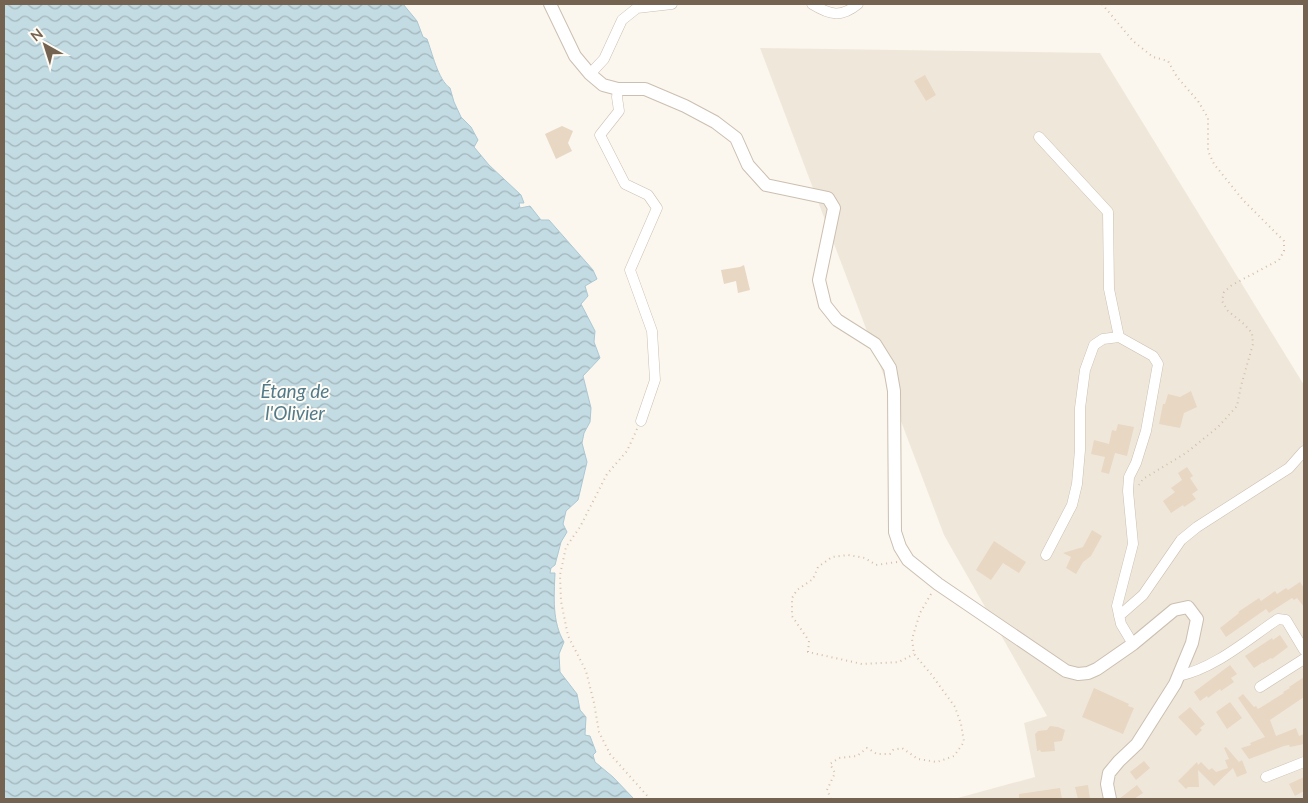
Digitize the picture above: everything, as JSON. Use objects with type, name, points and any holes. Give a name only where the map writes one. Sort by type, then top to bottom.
[{"type":"street","points":[[550,4],[575,56],[590,74],[603,85],[618,89],[645,89],[685,106],[715,122],[736,138],[748,165],[766,186],[828,198],[834,208],[819,280],[821,290],[825,305],[837,320],[874,344],[890,368],[894,390],[896,532],[900,547],[908,560],[938,584],[1066,671],[1078,674],[1088,673],[1097,669],[1133,644],[1174,610],[1188,607],[1197,619],[1192,643],[1175,684],[1137,744],[1119,761],[1110,773],[1107,784],[1110,799]]},
{"type":"street","points":[[590,74],[604,59],[622,20],[637,8],[672,4]]},
{"type":"street","points":[[812,4],[827,12],[840,14],[851,10],[858,4]]},
{"type":"street","points":[[618,89],[619,111],[600,135],[625,184],[648,195],[657,208],[630,270],[652,330],[655,380],[640,421]]},
{"type":"street","points":[[1039,137],[1108,212],[1109,289],[1119,337]]},
{"type":"street","points":[[1046,556],[1072,505],[1077,484],[1080,450],[1080,408],[1085,370],[1094,345],[1103,339],[1119,337],[1152,356],[1158,364],[1146,431],[1136,463],[1129,477],[1128,491],[1133,544],[1117,606],[1121,624],[1133,644]]},
{"type":"street","points":[[1119,616],[1143,595],[1181,540],[1197,527],[1289,468],[1304,451]]},
{"type":"street","points":[[1178,676],[1190,674],[1212,664],[1278,618],[1286,620],[1304,650]]},
{"type":"street","points":[[1260,687],[1304,659]]},
{"type":"street","points":[[1266,777],[1304,762]]},
{"type":"path","points":[[1102,4],[1133,41],[1153,57],[1168,61],[1177,78],[1198,101],[1208,118],[1208,151],[1214,164],[1243,200],[1284,241],[1284,251],[1279,260],[1232,285],[1224,292],[1222,301],[1228,311],[1252,333],[1253,344],[1237,406],[1218,427],[1186,453],[1143,479],[1137,487]]},
{"type":"path","points":[[640,421],[626,452],[607,474],[580,527],[566,547],[560,575],[561,601],[568,636],[586,671],[599,732],[610,754],[650,799]]},
{"type":"path","points":[[908,560],[876,565],[865,558],[848,555],[832,557],[818,567],[813,579],[797,590],[792,598],[792,616],[810,641],[808,652],[862,664],[899,662],[914,654]]},
{"type":"path","points":[[831,799],[828,790],[836,773],[830,764],[839,758],[857,756],[867,748],[877,754],[890,754],[893,750],[902,748],[918,759],[937,762],[954,756],[964,742],[961,724],[955,707],[914,654],[912,639],[920,613],[938,584]]},
{"type":"shaded area","points":[[760,48],[1100,53],[1304,385],[1304,799],[954,799],[1035,777],[1024,723],[1047,716],[944,535]]},
{"type":"water","name":"Étang de l'Olivier","points":[[4,4],[403,4],[417,21],[423,37],[427,39],[442,79],[450,88],[461,117],[471,127],[478,140],[474,147],[489,165],[521,195],[524,203],[519,203],[520,208],[530,206],[541,220],[549,220],[593,270],[597,279],[585,286],[588,296],[581,304],[595,331],[594,342],[600,358],[583,376],[591,408],[590,422],[584,433],[582,443],[587,462],[578,500],[566,511],[563,524],[567,532],[561,542],[555,565],[551,568],[550,573],[555,573],[554,600],[557,626],[564,642],[559,654],[560,672],[577,694],[580,710],[586,717],[585,735],[590,736],[596,752],[593,755],[595,762],[613,777],[634,799],[4,799]]},
{"type":"building","points":[[925,75],[936,95],[926,101],[914,81]]},
{"type":"building","points":[[562,126],[573,131],[568,143],[572,151],[556,159],[545,134]]},
{"type":"building","points":[[744,265],[750,290],[738,293],[736,281],[724,284],[721,270]]},
{"type":"building","points":[[1191,391],[1197,407],[1184,413],[1180,428],[1159,424],[1163,404],[1165,404],[1168,394],[1180,397]]},
{"type":"building","points":[[1118,424],[1134,427],[1127,456],[1115,453],[1109,474],[1101,472],[1105,457],[1091,454],[1094,440],[1109,444],[1112,430],[1116,431]]},
{"type":"building","points":[[1187,467],[1193,476],[1190,478],[1198,490],[1192,494],[1196,499],[1171,513],[1163,501],[1175,492],[1171,488],[1182,480],[1178,473]]},
{"type":"building","points":[[1092,530],[1102,536],[1091,556],[1083,562],[1076,574],[1066,568],[1071,557],[1063,553],[1083,547]]},
{"type":"building","points":[[994,541],[1026,562],[1019,573],[1003,563],[991,580],[976,570]]},
{"type":"building","points":[[1300,582],[1304,588],[1304,607],[1297,598],[1294,600],[1292,598],[1269,613],[1266,609],[1226,637],[1220,628],[1238,612],[1259,598],[1261,601],[1275,591],[1277,594],[1286,588],[1288,590]]},
{"type":"building","points":[[1280,635],[1288,647],[1272,659],[1254,668],[1245,656],[1272,638],[1273,640]]},
{"type":"building","points":[[1230,665],[1237,674],[1231,678],[1234,682],[1221,691],[1220,689],[1208,698],[1207,696],[1200,701],[1194,692]]},
{"type":"building","points":[[1304,677],[1304,697],[1270,720],[1276,736],[1296,728],[1299,736],[1304,734],[1304,744],[1290,747],[1289,745],[1284,746],[1249,759],[1241,748],[1265,737],[1238,698],[1243,694],[1258,709],[1284,693],[1289,687]]},
{"type":"building","points":[[1094,688],[1134,708],[1123,734],[1082,717]]},
{"type":"building","points":[[1230,702],[1242,718],[1227,729],[1216,712]]},
{"type":"building","points":[[1190,707],[1205,724],[1200,728],[1202,730],[1196,736],[1178,717]]},
{"type":"building","points":[[1050,726],[1065,730],[1062,741],[1054,742],[1055,751],[1037,751],[1035,734],[1038,731],[1047,730]]},
{"type":"building","points":[[1226,747],[1239,762],[1242,760],[1247,773],[1237,777],[1233,768],[1214,786],[1198,770],[1199,787],[1188,787],[1186,789],[1178,781],[1197,762],[1198,765],[1201,762],[1209,770],[1212,768],[1216,772],[1228,768],[1225,760],[1229,759],[1224,748]]},
{"type":"building","points":[[1144,761],[1150,768],[1136,780],[1130,772]]},
{"type":"building","points":[[1304,777],[1304,791],[1295,796],[1289,784]]},
{"type":"building","points":[[1088,785],[1090,799],[1078,799],[1075,787]]},
{"type":"building","points":[[1137,785],[1143,793],[1134,799],[1119,799]]},
{"type":"building","points":[[1060,788],[1062,799],[1019,799],[1019,794]]}]
